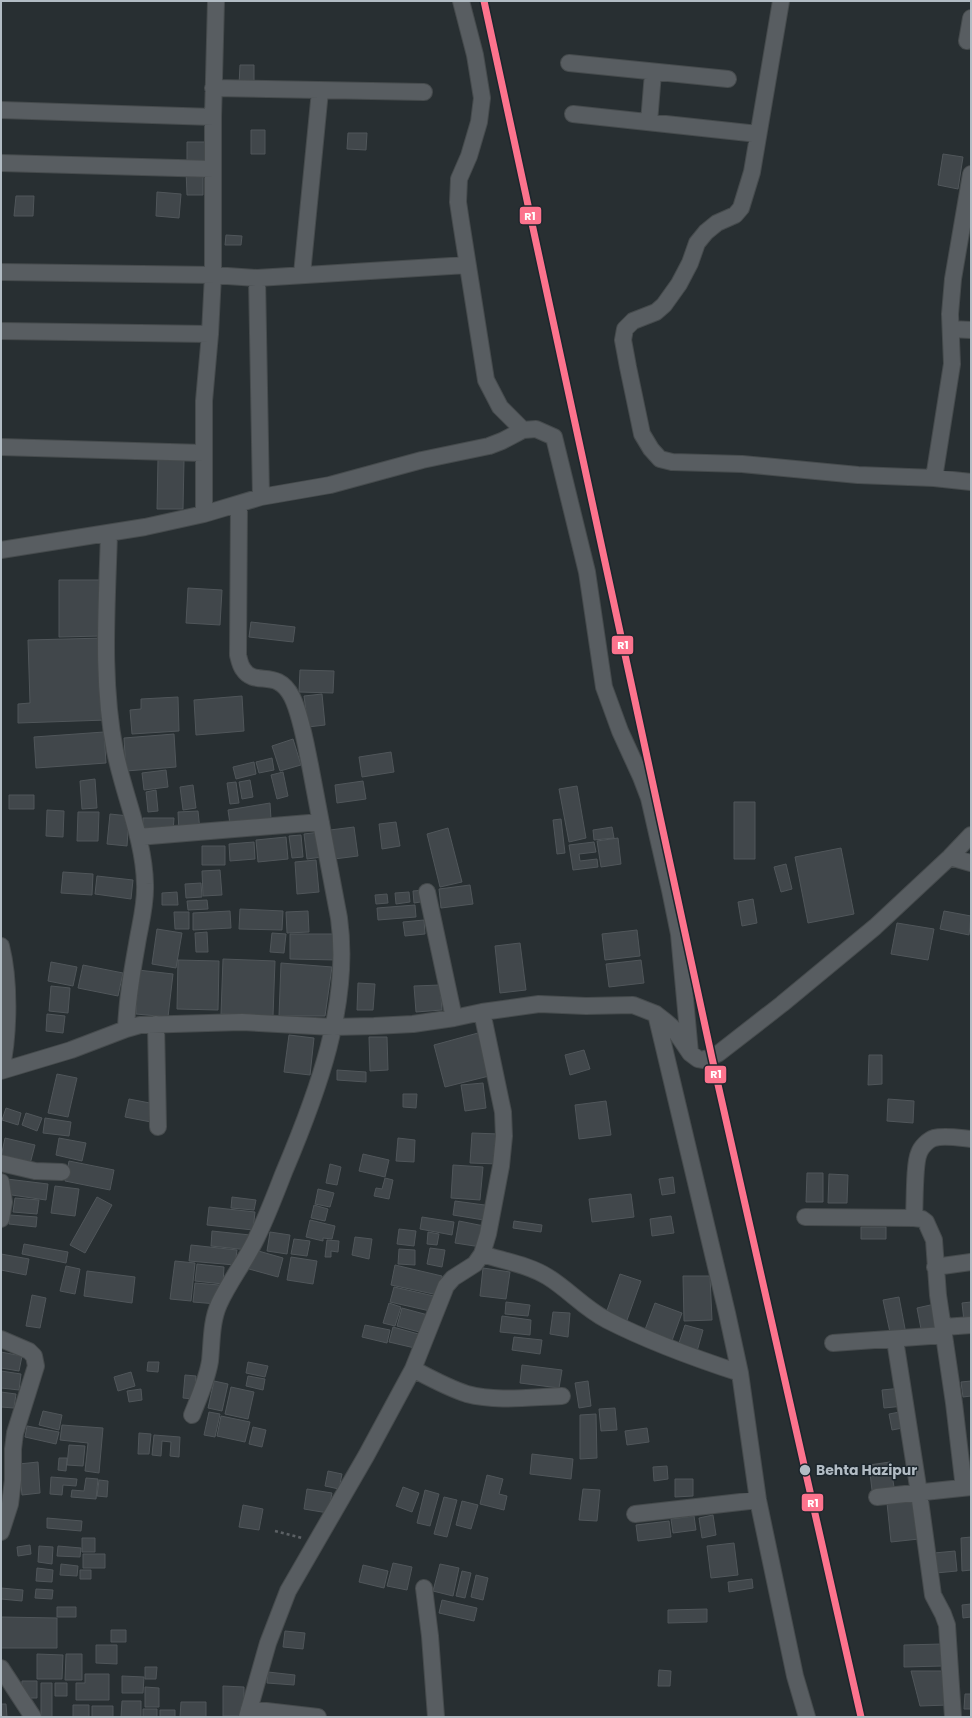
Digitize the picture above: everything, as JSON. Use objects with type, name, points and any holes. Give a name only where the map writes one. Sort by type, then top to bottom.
[{"type":"street","points":[[204,514],[204,401],[210,334],[213,275],[213,117],[216,1]]},
{"type":"street","points":[[461,1],[476,56],[482,98],[479,122],[469,156],[459,179],[458,202],[486,380],[500,407],[523,430]]},
{"type":"street","points":[[781,1],[752,172],[741,208],[735,215],[717,223],[697,242],[690,263],[680,284],[664,305],[656,312],[633,321],[625,328],[623,340],[642,434],[651,449],[660,459],[672,462],[742,464],[858,475],[934,478],[971,482]]},
{"type":"street","points":[[967,41],[971,18]]},
{"type":"street","points":[[569,63],[654,73],[728,79]]},
{"type":"street","points":[[649,122],[654,73]]},
{"type":"street","points":[[214,88],[424,92]]},
{"type":"street","points":[[302,274],[320,91]]},
{"type":"street","points":[[1,110],[213,117]]},
{"type":"street","points":[[573,114],[758,134]]},
{"type":"street","points":[[1,163],[213,169]]},
{"type":"street","points":[[934,478],[952,364],[950,314],[953,279],[971,174]]},
{"type":"street","points":[[1,272],[213,275],[257,278],[302,274],[468,265]]},
{"type":"street","points":[[257,278],[260,497]]},
{"type":"street","points":[[951,329],[971,330]]},
{"type":"street","points":[[1,331],[210,334]]},
{"type":"street","points":[[1,550],[146,527],[204,514],[260,497],[330,485],[422,460],[472,450],[502,441],[523,430],[536,429],[554,436],[591,590],[592,608],[604,687],[620,731],[649,798],[670,890],[679,934],[690,1053]]},
{"type":"street","points":[[1,447],[203,453]]},
{"type":"street","points":[[192,1415],[206,1379],[210,1360],[213,1327],[219,1305],[254,1243],[296,1144],[315,1093],[332,1027],[342,970],[342,942],[321,822],[306,747],[293,698],[283,684],[274,680],[258,679],[248,675],[242,669],[238,655],[239,504]]},
{"type":"street","points":[[109,533],[106,612],[107,679],[110,714],[115,751],[144,863],[145,886],[143,912],[127,1001],[126,1029]]},
{"type":"street","points":[[138,837],[321,822]]},
{"type":"street","points":[[1,1071],[71,1050],[140,1025],[242,1022],[332,1027],[413,1024],[539,1004],[586,1006],[621,1004],[633,1005],[656,1014],[673,1028],[690,1053],[698,1059],[704,1060],[718,1053],[782,1004],[874,927],[950,857],[971,835]]},
{"type":"street","points":[[950,857],[971,863]]},
{"type":"street","points":[[427,892],[454,1018]]},
{"type":"street","points":[[1,946],[5,982],[7,1028],[6,1050],[1,1071]]},
{"type":"street","points":[[318,1717],[248,1713],[268,1643],[286,1597],[366,1456],[413,1369],[446,1286],[453,1278],[475,1264],[482,1254],[488,1234],[501,1166],[504,1136],[503,1112],[482,1012]]},
{"type":"street","points":[[656,1014],[691,1158],[740,1373],[758,1500],[795,1676],[807,1717]]},
{"type":"street","points":[[156,1024],[158,1126]]},
{"type":"street","points":[[914,1218],[917,1163],[919,1153],[924,1145],[932,1139],[939,1137],[971,1139]]},
{"type":"street","points":[[1,1163],[35,1171],[62,1172]]},
{"type":"street","points":[[1,1182],[4,1202],[1,1219]]},
{"type":"street","points":[[805,1217],[922,1219],[934,1240],[935,1267],[967,1487],[877,1497]]},
{"type":"street","points":[[482,1254],[528,1268],[548,1277],[590,1310],[606,1320],[660,1346],[740,1373]]},
{"type":"street","points":[[935,1267],[971,1262]]},
{"type":"street","points":[[833,1343],[895,1340],[971,1325]]},
{"type":"street","points":[[1,1339],[29,1352],[34,1356],[36,1366],[15,1432],[13,1449],[13,1480],[10,1504],[1,1532]]},
{"type":"street","points":[[895,1340],[933,1595],[947,1625],[953,1717]]},
{"type":"street","points":[[413,1369],[443,1385],[467,1394],[491,1397],[562,1396]]},
{"type":"street","points":[[635,1514],[758,1500]]},
{"type":"street","points":[[424,1588],[430,1636],[436,1717]]},
{"type":"street","points":[[1,1668],[33,1717]]},
{"type":"path","points":[[275,1531],[316,1542]]},
{"type":"building","points":[[240,65],[254,65],[254,85],[239,85]]},
{"type":"building","points":[[251,130],[265,130],[265,154],[251,154]]},
{"type":"building","points":[[348,133],[367,133],[366,150],[347,149]]},
{"type":"building","points":[[187,142],[208,142],[208,161],[187,161]]},
{"type":"building","points":[[943,154],[963,157],[958,189],[938,185]]},
{"type":"building","points":[[186,170],[203,170],[203,195],[187,195]]},
{"type":"building","points":[[157,192],[181,194],[179,218],[156,216]]},
{"type":"building","points":[[16,196],[34,196],[33,216],[14,216]]},
{"type":"building","points":[[226,235],[242,236],[241,245],[225,245]]},
{"type":"building","points":[[158,459],[184,460],[183,509],[157,509]]},
{"type":"building","points":[[59,580],[101,580],[102,636],[59,637]]},
{"type":"building","points":[[188,588],[222,590],[220,625],[186,623]]},
{"type":"building","points":[[251,622],[295,627],[293,642],[249,637]]},
{"type":"building","points":[[105,638],[107,720],[18,723],[18,704],[30,703],[28,640]]},
{"type":"building","points":[[300,670],[334,671],[333,693],[299,692]]},
{"type":"building","points":[[322,694],[325,725],[308,727],[304,696]]},
{"type":"building","points":[[242,696],[244,731],[196,735],[194,700]]},
{"type":"building","points":[[178,697],[179,731],[132,734],[130,710],[141,709],[141,699]]},
{"type":"building","points":[[104,732],[106,763],[36,768],[34,737]]},
{"type":"building","points":[[174,734],[176,767],[126,771],[124,738]]},
{"type":"building","points":[[293,739],[301,765],[280,771],[272,746]]},
{"type":"building","points":[[391,752],[394,772],[362,777],[359,757]]},
{"type":"building","points":[[272,758],[274,770],[259,773],[256,762]]},
{"type":"building","points":[[254,762],[256,774],[236,779],[233,767]]},
{"type":"building","points":[[166,770],[168,787],[144,790],[142,773]]},
{"type":"building","points":[[283,772],[288,796],[277,799],[271,775]]},
{"type":"building","points":[[95,779],[97,808],[82,809],[80,781]]},
{"type":"building","points":[[250,780],[253,797],[242,799],[239,782]]},
{"type":"building","points":[[363,781],[366,799],[337,803],[335,785]]},
{"type":"building","points":[[236,782],[239,803],[230,804],[227,783]]},
{"type":"building","points":[[193,785],[196,808],[183,810],[180,787]]},
{"type":"building","points":[[577,786],[586,838],[569,842],[559,789]]},
{"type":"building","points":[[156,790],[158,811],[148,812],[146,792]]},
{"type":"building","points":[[9,795],[34,795],[34,809],[9,809]]},
{"type":"building","points":[[734,802],[755,802],[755,859],[734,859]]},
{"type":"building","points":[[270,803],[271,819],[230,824],[228,810]]},
{"type":"building","points":[[47,810],[64,811],[63,837],[46,836]]},
{"type":"building","points":[[198,811],[200,830],[179,832],[178,812]]},
{"type":"building","points":[[78,812],[99,812],[98,841],[77,841]]},
{"type":"building","points":[[110,814],[129,816],[127,846],[107,844]]},
{"type":"building","points":[[143,818],[174,818],[173,832],[143,832]]},
{"type":"building","points":[[561,819],[565,853],[557,854],[553,820]]},
{"type":"building","points":[[396,822],[400,846],[382,849],[379,824]]},
{"type":"building","points":[[354,827],[358,856],[334,859],[330,830]]},
{"type":"building","points":[[612,827],[614,838],[594,840],[593,830]]},
{"type":"building","points":[[448,828],[462,882],[440,887],[427,834]]},
{"type":"building","points":[[320,832],[322,857],[307,859],[304,834]]},
{"type":"building","points":[[301,835],[303,857],[292,858],[289,836]]},
{"type":"building","points":[[286,837],[288,859],[258,862],[256,840]]},
{"type":"building","points":[[618,838],[621,864],[601,867],[597,841]]},
{"type":"building","points":[[254,842],[255,859],[230,861],[229,844]]},
{"type":"building","points":[[594,842],[596,852],[579,854],[580,861],[597,859],[598,867],[573,870],[569,845]]},
{"type":"building","points":[[202,846],[225,846],[225,865],[202,865]]},
{"type":"building","points":[[841,848],[854,914],[808,923],[795,857]]},
{"type":"building","points":[[316,860],[319,892],[297,894],[295,862]]},
{"type":"building","points":[[786,864],[792,889],[781,892],[774,867]]},
{"type":"building","points":[[220,870],[222,895],[203,896],[202,871]]},
{"type":"building","points":[[63,872],[93,874],[92,895],[61,893]]},
{"type":"building","points":[[97,876],[133,880],[131,899],[95,894]]},
{"type":"building","points":[[201,883],[202,897],[186,898],[185,884]]},
{"type":"building","points":[[470,885],[473,904],[441,908],[439,889]]},
{"type":"building","points":[[425,890],[427,901],[414,903],[413,891]]},
{"type":"building","points":[[177,892],[178,905],[162,905],[162,893]]},
{"type":"building","points":[[409,892],[410,902],[396,904],[395,893]]},
{"type":"building","points":[[387,894],[388,903],[376,904],[375,895]]},
{"type":"building","points":[[753,899],[757,923],[742,926],[738,902]]},
{"type":"building","points":[[207,900],[208,909],[188,910],[187,901]]},
{"type":"building","points":[[415,905],[416,917],[378,920],[377,908]]},
{"type":"building","points":[[240,909],[283,911],[282,930],[239,929]]},
{"type":"building","points":[[230,911],[231,928],[193,930],[193,913]]},
{"type":"building","points":[[308,911],[309,932],[287,933],[286,912]]},
{"type":"building","points":[[944,911],[971,916],[969,935],[940,929]]},
{"type":"building","points":[[174,912],[189,912],[189,929],[175,929]]},
{"type":"building","points":[[424,920],[425,934],[405,936],[403,922]]},
{"type":"building","points":[[897,923],[934,929],[928,960],[891,954]]},
{"type":"building","points":[[157,929],[182,933],[176,968],[152,964]]},
{"type":"building","points":[[637,930],[640,956],[605,960],[602,934]]},
{"type":"building","points":[[207,932],[208,952],[196,952],[195,933]]},
{"type":"building","points":[[272,933],[286,934],[284,953],[270,952]]},
{"type":"building","points":[[290,934],[338,934],[337,960],[290,959]]},
{"type":"building","points":[[520,943],[526,990],[500,993],[495,946]]},
{"type":"building","points":[[223,959],[275,961],[273,1016],[221,1014]]},
{"type":"building","points":[[178,960],[219,961],[218,1010],[177,1009]]},
{"type":"building","points":[[641,960],[644,983],[609,987],[606,964]]},
{"type":"building","points":[[51,962],[77,967],[73,986],[48,981]]},
{"type":"building","points":[[281,963],[332,967],[325,1016],[279,1016]]},
{"type":"building","points":[[83,965],[123,973],[118,996],[78,988]]},
{"type":"building","points":[[138,970],[173,974],[168,1017],[136,1014]]},
{"type":"building","points":[[358,983],[375,984],[373,1010],[357,1010]]},
{"type":"building","points":[[440,985],[442,1010],[416,1012],[414,986]]},
{"type":"building","points":[[51,986],[70,988],[68,1013],[49,1011]]},
{"type":"building","points":[[47,1014],[65,1016],[63,1033],[46,1031]]},
{"type":"building","points":[[478,1033],[489,1076],[445,1087],[434,1045]]},
{"type":"building","points":[[289,1035],[314,1038],[310,1075],[284,1072]]},
{"type":"building","points":[[369,1037],[387,1037],[388,1070],[370,1071]]},
{"type":"building","points":[[584,1050],[590,1069],[570,1075],[565,1055]]},
{"type":"building","points":[[869,1055],[882,1055],[882,1084],[868,1085]]},
{"type":"building","points":[[337,1070],[366,1072],[366,1082],[337,1080]]},
{"type":"building","points":[[57,1074],[77,1078],[68,1117],[48,1113]]},
{"type":"building","points":[[483,1083],[486,1108],[465,1111],[461,1085]]},
{"type":"building","points":[[403,1094],[417,1094],[416,1108],[403,1107]]},
{"type":"building","points":[[129,1099],[155,1104],[151,1122],[125,1117]]},
{"type":"building","points":[[888,1099],[914,1101],[913,1123],[887,1121]]},
{"type":"building","points":[[606,1101],[611,1135],[579,1139],[575,1105]]},
{"type":"building","points":[[6,1108],[21,1113],[18,1125],[2,1120]]},
{"type":"building","points":[[26,1113],[42,1118],[37,1131],[22,1125]]},
{"type":"building","points":[[45,1118],[71,1122],[69,1136],[43,1133]]},
{"type":"building","points":[[472,1133],[499,1134],[498,1164],[470,1163]]},
{"type":"building","points":[[5,1138],[35,1145],[30,1164],[1,1157]]},
{"type":"building","points":[[59,1138],[86,1143],[82,1161],[56,1155]]},
{"type":"building","points":[[398,1138],[415,1140],[414,1162],[396,1161]]},
{"type":"building","points":[[363,1154],[389,1160],[385,1177],[359,1171]]},
{"type":"building","points":[[69,1161],[114,1170],[110,1190],[65,1181]]},
{"type":"building","points":[[330,1164],[341,1167],[337,1185],[326,1183]]},
{"type":"building","points":[[453,1165],[483,1167],[480,1200],[451,1198]]},
{"type":"building","points":[[807,1173],[823,1173],[823,1202],[806,1202]]},
{"type":"building","points":[[829,1174],[848,1175],[847,1203],[828,1203]]},
{"type":"building","points":[[673,1177],[675,1193],[662,1195],[659,1179]]},
{"type":"building","points":[[385,1178],[393,1180],[389,1199],[374,1196],[376,1188],[382,1189]]},
{"type":"building","points":[[7,1179],[48,1184],[46,1200],[5,1194]]},
{"type":"building","points":[[55,1186],[79,1189],[75,1216],[51,1213]]},
{"type":"building","points":[[318,1189],[334,1193],[330,1207],[315,1204]]},
{"type":"building","points":[[631,1194],[634,1217],[592,1222],[589,1199]]},
{"type":"building","points":[[97,1197],[112,1205],[85,1253],[70,1245]]},
{"type":"building","points":[[232,1197],[256,1200],[254,1210],[231,1208]]},
{"type":"building","points":[[15,1198],[39,1200],[37,1214],[13,1212]]},
{"type":"building","points":[[455,1201],[492,1206],[490,1221],[453,1215]]},
{"type":"building","points":[[314,1205],[328,1209],[325,1221],[311,1218]]},
{"type":"building","points":[[209,1207],[255,1212],[253,1230],[207,1225]]},
{"type":"building","points":[[10,1215],[37,1217],[36,1227],[9,1224]]},
{"type":"building","points":[[671,1216],[674,1233],[652,1236],[650,1219]]},
{"type":"building","points":[[422,1217],[454,1222],[452,1235],[420,1229]]},
{"type":"building","points":[[310,1220],[335,1226],[332,1239],[323,1238],[323,1241],[306,1237]]},
{"type":"building","points":[[459,1221],[484,1226],[481,1247],[455,1243]]},
{"type":"building","points":[[514,1221],[542,1225],[541,1232],[513,1228]]},
{"type":"building","points":[[861,1227],[886,1227],[886,1239],[861,1239]]},
{"type":"building","points":[[399,1229],[416,1231],[414,1246],[397,1244]]},
{"type":"building","points":[[212,1231],[250,1235],[248,1250],[211,1246]]},
{"type":"building","points":[[270,1232],[290,1235],[287,1254],[267,1251]]},
{"type":"building","points":[[428,1232],[439,1234],[437,1245],[427,1244]]},
{"type":"building","points":[[355,1237],[372,1239],[369,1259],[352,1255]]},
{"type":"building","points":[[294,1239],[310,1241],[307,1256],[291,1254]]},
{"type":"building","points":[[327,1240],[339,1241],[338,1252],[331,1251],[331,1257],[325,1257]]},
{"type":"building","points":[[24,1244],[68,1252],[66,1263],[22,1254]]},
{"type":"building","points":[[191,1245],[237,1250],[235,1265],[189,1261]]},
{"type":"building","points":[[430,1248],[445,1250],[442,1267],[427,1264]]},
{"type":"building","points":[[399,1249],[415,1250],[415,1265],[398,1264]]},
{"type":"building","points":[[255,1250],[283,1258],[278,1277],[249,1269]]},
{"type":"building","points":[[1,1254],[29,1259],[26,1275],[1,1270]]},
{"type":"building","points":[[291,1257],[317,1261],[313,1284],[287,1280]]},
{"type":"building","points":[[175,1261],[195,1263],[191,1301],[170,1299]]},
{"type":"building","points":[[197,1264],[224,1267],[223,1284],[195,1281]]},
{"type":"building","points":[[395,1265],[442,1276],[438,1295],[391,1285]]},
{"type":"building","points":[[66,1266],[80,1269],[75,1294],[60,1291]]},
{"type":"building","points":[[483,1268],[510,1272],[506,1299],[480,1296]]},
{"type":"building","points":[[87,1271],[135,1277],[132,1303],[84,1296]]},
{"type":"building","points":[[620,1274],[641,1281],[626,1323],[605,1316]]},
{"type":"building","points":[[683,1276],[710,1276],[712,1320],[684,1321]]},
{"type":"building","points":[[195,1283],[219,1285],[217,1304],[193,1302]]},
{"type":"building","points":[[394,1287],[434,1296],[430,1311],[390,1302]]},
{"type":"building","points":[[32,1295],[46,1298],[40,1328],[26,1326]]},
{"type":"building","points":[[899,1297],[906,1334],[891,1337],[883,1300]]},
{"type":"building","points":[[506,1302],[530,1305],[528,1316],[505,1314]]},
{"type":"building","points":[[971,1302],[971,1320],[964,1321],[962,1303]]},
{"type":"building","points":[[389,1303],[401,1307],[395,1326],[383,1323]]},
{"type":"building","points":[[655,1303],[682,1313],[670,1346],[643,1335]]},
{"type":"building","points":[[935,1304],[940,1331],[922,1334],[917,1308]]},
{"type":"building","points":[[402,1308],[428,1315],[423,1333],[397,1326]]},
{"type":"building","points":[[553,1312],[570,1313],[568,1337],[550,1334]]},
{"type":"building","points":[[502,1316],[531,1320],[530,1335],[500,1332]]},
{"type":"building","points":[[365,1325],[390,1330],[387,1343],[362,1337]]},
{"type":"building","points":[[685,1325],[703,1330],[696,1355],[677,1349]]},
{"type":"building","points":[[393,1327],[422,1335],[419,1349],[389,1342]]},
{"type":"building","points":[[514,1337],[542,1340],[540,1354],[512,1350]]},
{"type":"building","points":[[1,1352],[22,1356],[19,1371],[1,1368]]},
{"type":"building","points":[[148,1362],[159,1362],[158,1372],[147,1371]]},
{"type":"building","points":[[248,1362],[268,1366],[265,1377],[246,1373]]},
{"type":"building","points":[[522,1365],[562,1370],[559,1388],[520,1383]]},
{"type":"building","points":[[1,1371],[21,1374],[19,1390],[1,1388]]},
{"type":"building","points":[[131,1372],[135,1386],[118,1391],[114,1377]]},
{"type":"building","points":[[185,1375],[196,1376],[194,1399],[183,1398]]},
{"type":"building","points":[[248,1376],[265,1379],[263,1390],[246,1386]]},
{"type":"building","points":[[214,1381],[228,1384],[222,1411],[208,1408]]},
{"type":"building","points":[[588,1381],[591,1406],[579,1408],[575,1383]]},
{"type":"building","points":[[971,1381],[971,1396],[963,1397],[961,1382]]},
{"type":"building","points":[[231,1387],[254,1392],[248,1419],[225,1414]]},
{"type":"building","points":[[902,1388],[904,1406],[884,1408],[882,1390]]},
{"type":"building","points":[[141,1389],[142,1400],[129,1402],[127,1391]]},
{"type":"building","points":[[1,1392],[16,1394],[14,1408],[1,1407]]},
{"type":"building","points":[[615,1408],[617,1430],[601,1431],[599,1409]]},
{"type":"building","points":[[43,1411],[62,1415],[59,1430],[39,1425]]},
{"type":"building","points":[[905,1411],[908,1427],[892,1430],[889,1414]]},
{"type":"building","points":[[209,1412],[220,1414],[215,1437],[204,1435]]},
{"type":"building","points":[[596,1414],[597,1458],[580,1459],[580,1415]]},
{"type":"building","points":[[221,1416],[250,1422],[245,1442],[217,1436]]},
{"type":"building","points":[[62,1425],[103,1428],[99,1473],[85,1471],[88,1443],[60,1440]]},
{"type":"building","points":[[27,1426],[59,1432],[56,1444],[25,1437]]},
{"type":"building","points":[[253,1427],[266,1430],[262,1447],[249,1444]]},
{"type":"building","points":[[647,1428],[649,1442],[627,1445],[625,1431]]},
{"type":"building","points":[[139,1433],[151,1434],[149,1454],[138,1454]]},
{"type":"building","points":[[154,1435],[180,1437],[179,1457],[170,1456],[171,1442],[162,1441],[161,1456],[152,1455]]},
{"type":"building","points":[[69,1445],[85,1446],[83,1466],[67,1465]]},
{"type":"building","points":[[532,1454],[573,1459],[571,1479],[530,1474]]},
{"type":"building","points":[[59,1458],[67,1458],[66,1471],[58,1470]]},
{"type":"building","points":[[38,1462],[40,1493],[22,1495],[19,1464]]},
{"type":"building","points":[[890,1462],[894,1487],[872,1490],[869,1465]]},
{"type":"building","points":[[667,1466],[668,1479],[654,1481],[653,1467]]},
{"type":"building","points":[[328,1471],[342,1474],[339,1489],[325,1486]]},
{"type":"building","points":[[487,1475],[503,1479],[499,1494],[507,1496],[504,1510],[480,1504]]},
{"type":"building","points":[[51,1477],[77,1479],[76,1486],[63,1485],[62,1495],[50,1494]]},
{"type":"building","points":[[86,1478],[98,1479],[96,1499],[71,1497],[72,1490],[84,1491]]},
{"type":"building","points":[[675,1479],[693,1479],[693,1496],[675,1497]]},
{"type":"building","points":[[99,1480],[108,1481],[107,1497],[97,1496]]},
{"type":"building","points":[[403,1487],[419,1493],[412,1512],[396,1506]]},
{"type":"building","points":[[307,1489],[332,1493],[328,1513],[304,1509]]},
{"type":"building","points":[[583,1489],[600,1490],[597,1521],[579,1520]]},
{"type":"building","points":[[425,1490],[439,1494],[430,1526],[417,1523]]},
{"type":"building","points":[[444,1497],[457,1500],[447,1537],[434,1534]]},
{"type":"building","points":[[914,1500],[919,1539],[891,1542],[887,1503]]},
{"type":"building","points":[[462,1501],[478,1505],[471,1529],[456,1525]]},
{"type":"building","points":[[243,1505],[263,1509],[259,1530],[239,1527]]},
{"type":"building","points":[[713,1515],[716,1535],[702,1538],[699,1518]]},
{"type":"building","points":[[694,1516],[696,1530],[673,1533],[671,1519]]},
{"type":"building","points":[[47,1518],[82,1521],[81,1531],[47,1528]]},
{"type":"building","points":[[669,1521],[671,1537],[638,1541],[636,1525]]},
{"type":"building","points":[[971,1537],[971,1570],[962,1571],[961,1538]]},
{"type":"building","points":[[82,1538],[95,1538],[95,1552],[82,1552]]},
{"type":"building","points":[[734,1543],[738,1575],[711,1578],[707,1546]]},
{"type":"building","points":[[30,1545],[31,1554],[18,1556],[17,1547]]},
{"type":"building","points":[[39,1546],[53,1547],[52,1564],[38,1562]]},
{"type":"building","points":[[58,1546],[81,1548],[80,1557],[57,1556]]},
{"type":"building","points":[[955,1551],[957,1571],[936,1573],[934,1553]]},
{"type":"building","points":[[83,1554],[105,1554],[105,1568],[83,1568]]},
{"type":"building","points":[[393,1563],[412,1567],[407,1590],[387,1586]]},
{"type":"building","points":[[61,1564],[78,1566],[77,1576],[60,1575]]},
{"type":"building","points":[[440,1564],[459,1568],[453,1596],[433,1591]]},
{"type":"building","points":[[363,1565],[388,1571],[384,1588],[359,1582]]},
{"type":"building","points":[[37,1568],[53,1570],[52,1582],[36,1581]]},
{"type":"building","points":[[80,1570],[91,1570],[91,1579],[80,1579]]},
{"type":"building","points":[[462,1571],[471,1573],[465,1598],[456,1596]]},
{"type":"building","points":[[476,1575],[488,1578],[483,1600],[471,1597]]},
{"type":"building","points":[[752,1579],[753,1588],[729,1592],[728,1582]]},
{"type":"building","points":[[1,1588],[23,1590],[22,1601],[1,1599]]},
{"type":"building","points":[[36,1589],[53,1590],[52,1599],[35,1598]]},
{"type":"building","points":[[442,1600],[477,1608],[474,1621],[439,1613]]},
{"type":"building","points":[[971,1604],[971,1617],[963,1618],[962,1605]]},
{"type":"building","points":[[57,1607],[76,1607],[76,1617],[57,1617]]},
{"type":"building","points":[[707,1609],[707,1622],[668,1623],[668,1610]]},
{"type":"building","points":[[1,1617],[57,1618],[57,1648],[1,1648]]},
{"type":"building","points":[[111,1630],[126,1630],[126,1642],[111,1642]]},
{"type":"building","points":[[285,1631],[305,1633],[303,1649],[283,1647]]},
{"type":"building","points":[[942,1644],[943,1666],[904,1667],[904,1645]]},
{"type":"building","points":[[96,1645],[117,1645],[117,1664],[96,1663]]},
{"type":"building","points":[[37,1654],[63,1655],[62,1679],[37,1679]]},
{"type":"building","points":[[66,1654],[82,1654],[82,1680],[65,1680]]},
{"type":"building","points":[[145,1667],[157,1667],[156,1679],[145,1679]]},
{"type":"building","points":[[659,1670],[671,1671],[670,1686],[658,1686]]},
{"type":"building","points":[[911,1671],[943,1671],[948,1705],[920,1706]]},
{"type":"building","points":[[268,1672],[295,1675],[294,1685],[267,1683]]},
{"type":"building","points":[[85,1674],[109,1674],[109,1700],[76,1700],[76,1683],[85,1683]]},
{"type":"building","points":[[122,1676],[144,1677],[143,1693],[122,1693]]},
{"type":"building","points":[[22,1681],[37,1681],[37,1698],[21,1698]]},
{"type":"building","points":[[41,1683],[52,1683],[52,1717],[41,1717]]},
{"type":"building","points":[[55,1683],[67,1683],[67,1696],[55,1696]]},
{"type":"building","points":[[223,1686],[244,1687],[244,1716],[223,1716]]},
{"type":"building","points":[[145,1687],[159,1688],[159,1707],[145,1707]]},
{"type":"building","points":[[965,1694],[971,1694],[971,1709],[964,1709]]},
{"type":"building","points":[[122,1701],[141,1701],[141,1717],[121,1717]]},
{"type":"building","points":[[181,1702],[206,1702],[206,1717],[180,1717]]},
{"type":"building","points":[[1,1704],[6,1704],[7,1717],[1,1717]]},
{"type":"building","points":[[73,1705],[89,1705],[89,1717],[73,1717]]},
{"type":"building","points":[[92,1706],[113,1706],[113,1717],[92,1717]]},
{"type":"building","points":[[143,1709],[157,1709],[157,1717],[143,1717]]},
{"type":"building","points":[[160,1710],[175,1710],[175,1717],[160,1717]]},
{"type":"transit line","name":"R1","points":[[484,1],[712,1058],[861,1717]]},
{"type":"place","name":"Behta Hazipur","points":[[805,1470]]}]
